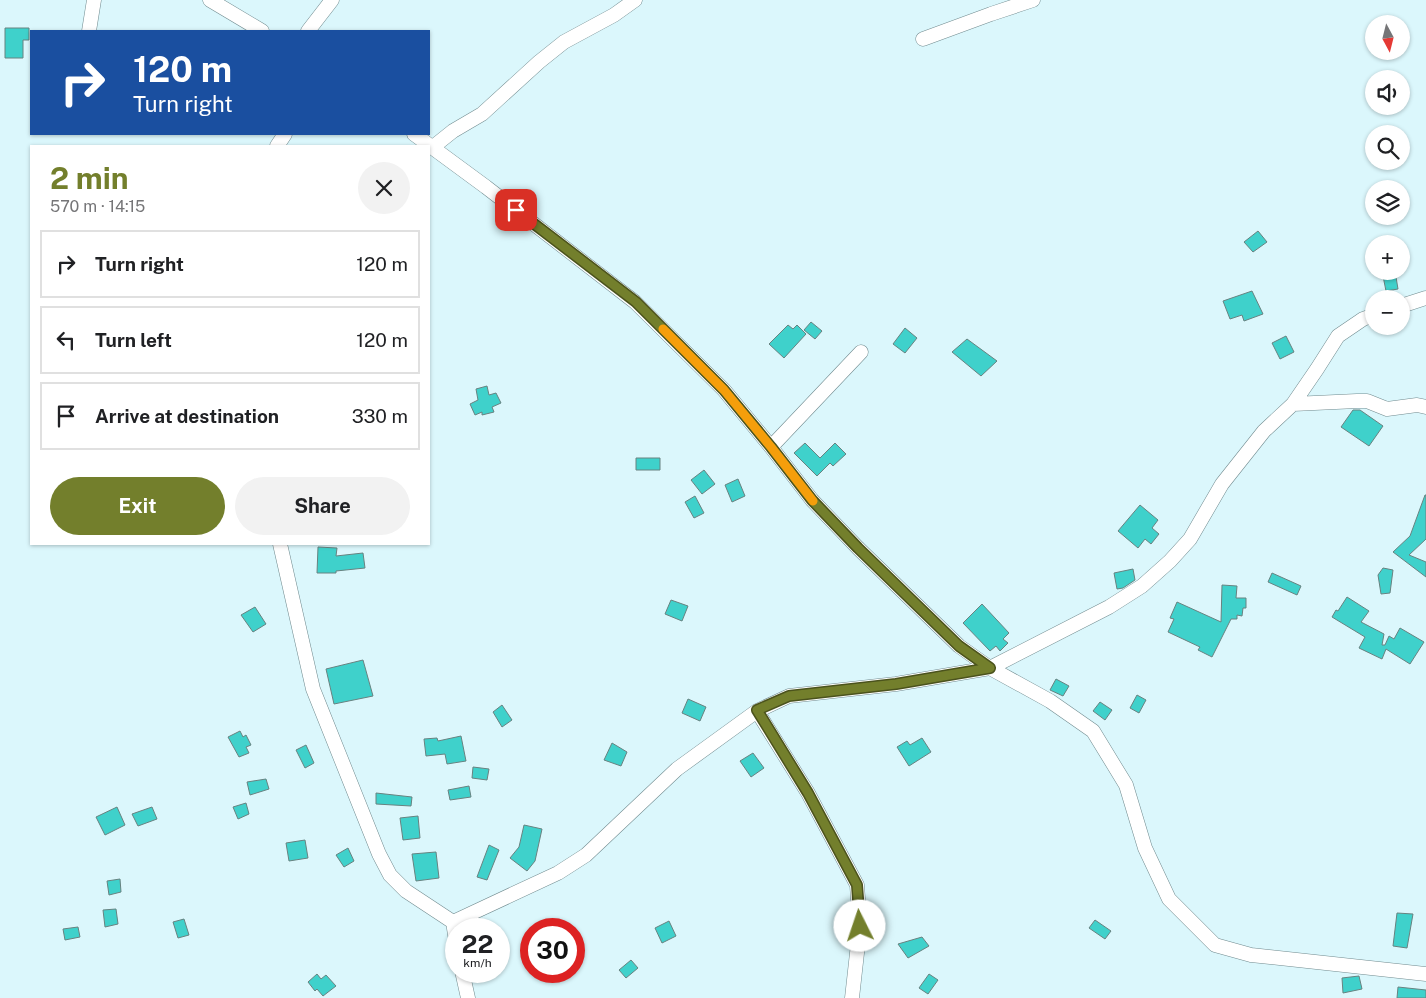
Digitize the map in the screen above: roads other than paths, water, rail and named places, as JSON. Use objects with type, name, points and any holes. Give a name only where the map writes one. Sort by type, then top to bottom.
[{"type":"street","points":[[90,30],[94,0]]},
{"type":"street","points":[[210,0],[260,30]]},
{"type":"street","points":[[309,30],[332,0]]},
{"type":"street","points":[[433,147],[453,131],[482,114],[564,42],[614,15],[635,0]]},
{"type":"street","points":[[923,39],[1033,0]]},
{"type":"street","points":[[415,135],[636,302],[724,390],[812,500],[858,548],[959,646],[990,668],[1050,702],[1093,731],[1126,785],[1146,848],[1169,899],[1215,945],[1251,955],[1426,974]]},
{"type":"street","points":[[1410,303],[1426,298]]},
{"type":"street","points":[[461,918],[558,873],[586,855],[677,769],[757,710],[789,696],[896,684],[990,668],[1109,607],[1142,586],[1190,540],[1222,484],[1264,431],[1292,404],[1338,336],[1365,318]]},
{"type":"street","points":[[771,447],[861,352]]},
{"type":"street","points":[[1292,404],[1357,400],[1367,401],[1388,409],[1418,405],[1426,407]]},
{"type":"street","points":[[280,545],[313,688],[379,854],[390,875],[406,891],[446,918]]},
{"type":"street","points":[[757,710],[808,793],[857,885],[860,926],[852,998]]},
{"type":"street","points":[[465,983],[468,998]]}]
